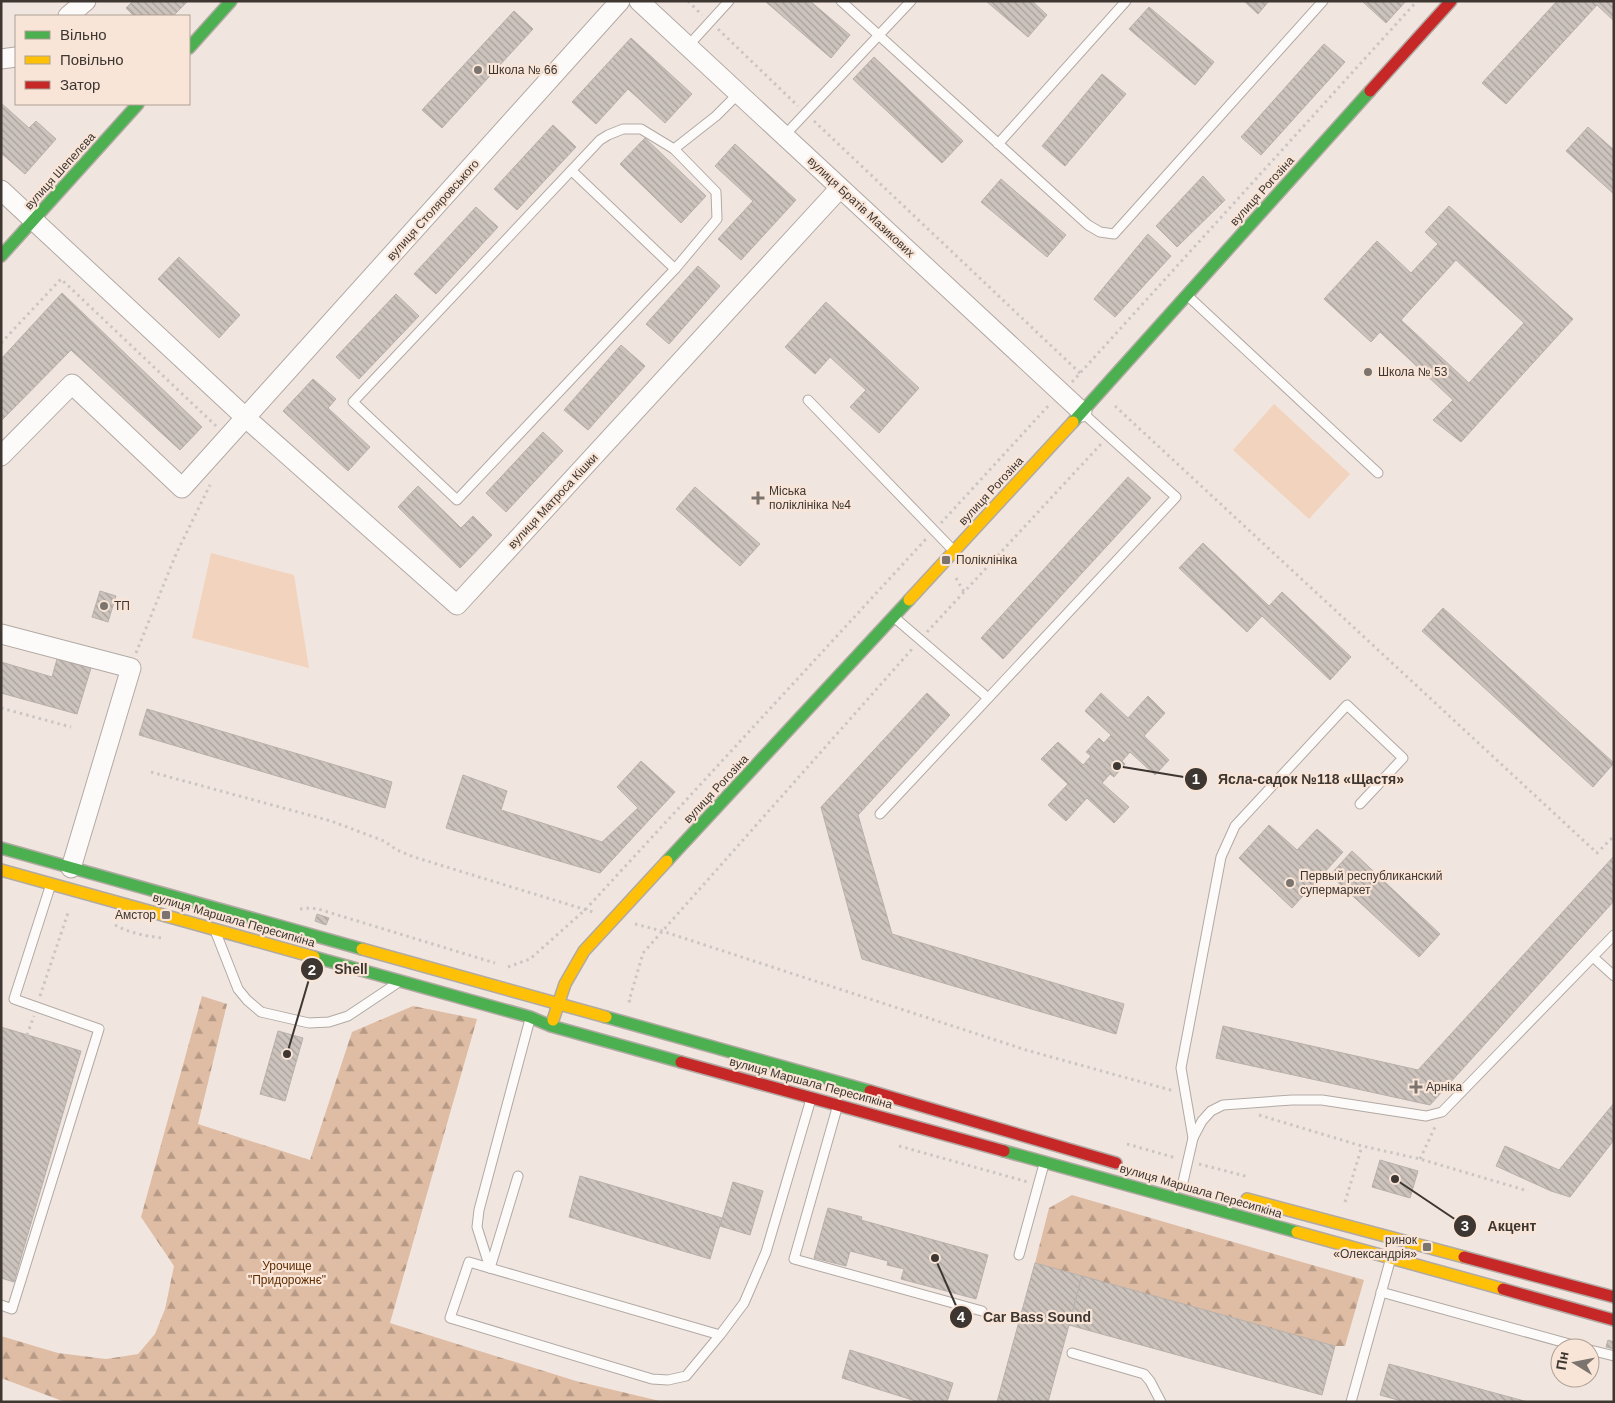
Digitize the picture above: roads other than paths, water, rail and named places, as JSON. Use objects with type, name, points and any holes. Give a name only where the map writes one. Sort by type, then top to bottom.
[{"type":"main road","points":[[190,47],[230,1]]},
{"type":"main road","name":"вулиця Рогозіна","points":[[551,1026],[570,972],[584,951],[1100,393],[1451,1]]},
{"type":"main road","name":"вулиця Шепелєва","points":[[1,256],[137,105]]},
{"type":"main road","name":"вулиця Маршала Пересипкіна","points":[[1,848],[558,1003],[814,1087],[841,1094],[1044,1162],[1614,1320]]},
{"type":"main road","name":"вулиця Маршала Пересипкіна","points":[[1,870],[530,1017],[551,1026],[814,1087],[1127,1166]]},
{"type":"main road","name":"вулиця Маршала Пересипкіна","points":[[1239,1197],[1614,1297]]},
{"type":"street","points":[[69,15],[86,1]]},
{"type":"street","name":"вулиця Столяровського","points":[[1,456],[72,384],[182,488],[620,1]]},
{"type":"street","name":"вулиця Братів Мазикових","points":[[639,1],[1082,412]]},
{"type":"street","points":[[1,59],[15,57]]},
{"type":"street","name":"вулиця Матроса Кішки","points":[[246,418],[457,605],[840,188]]},
{"type":"street","points":[[1,190],[246,418]]},
{"type":"street","points":[[1,634],[131,668],[62,866]]},
{"type":"lane","points":[[688,46],[729,1]]},
{"type":"lane","points":[[841,1],[1088,225],[1100,232],[1114,234],[1323,1]]},
{"type":"lane","points":[[784,136],[910,1]]},
{"type":"lane","points":[[998,144],[1126,1]]},
{"type":"lane","points":[[674,149],[716,116],[739,94]]},
{"type":"lane","points":[[623,129],[641,129],[674,149],[716,192],[717,219],[675,270],[457,500],[352,402],[572,170],[600,140],[608,135],[623,129]]},
{"type":"lane","points":[[572,170],[675,270]]},
{"type":"lane","points":[[1187,295],[1378,473]]},
{"type":"lane","points":[[808,400],[954,551]]},
{"type":"lane","points":[[880,814],[1176,497],[1082,412]]},
{"type":"lane","points":[[894,616],[988,698]]},
{"type":"lane","points":[[1193,1138],[1181,1068],[1221,857],[1235,826],[1347,705],[1403,758],[1360,804]]},
{"type":"lane","points":[[1,1305],[12,1309],[99,1029],[14,999],[51,883],[62,866]]},
{"type":"lane","points":[[214,928],[238,989],[247,1000],[262,1012],[309,1023],[329,1022],[348,1016],[401,981]]},
{"type":"lane","points":[[1183,1182],[1193,1138],[1202,1121],[1211,1110],[1223,1105],[1292,1100],[1322,1100],[1426,1116],[1442,1112],[1614,935]]},
{"type":"lane","points":[[1593,956],[1614,976]]},
{"type":"lane","points":[[490,1268],[477,1227],[478,1210],[530,1017]]},
{"type":"lane","points":[[720,1335],[469,1262],[450,1318],[652,1379],[668,1380],[686,1376],[720,1335],[744,1303],[766,1252],[814,1087]]},
{"type":"lane","points":[[841,1094],[794,1259],[982,1311]]},
{"type":"lane","points":[[1019,1256],[1044,1162]]},
{"type":"lane","points":[[490,1268],[518,1176]]},
{"type":"lane","points":[[1351,1402],[1396,1239]]},
{"type":"lane","points":[[1381,1292],[1550,1339]]},
{"type":"lane","points":[[1600,1352],[1614,1356]]},
{"type":"lane","points":[[1072,1353],[1144,1374],[1161,1402]]},
{"type":"place","name":"Школа № 66","points":[[478,70]]},
{"type":"place","name":"Школа № 53","points":[[1368,372]]},
{"type":"place","name":"Міська поліклініка №4","points":[[758,498]]},
{"type":"place","name":"Поліклініка","points":[[946,560]]},
{"type":"place","name":"ТП","points":[[104,606]]},
{"type":"place","name":"Ясла-садок №118 «Щастя»","points":[[1117,766]]},
{"type":"place","name":"Первый республиканский супермаркет","points":[[1290,883]]},
{"type":"place","name":"Амстор","points":[[166,915]]},
{"type":"place","name":"Shell","points":[[287,1054]]},
{"type":"place","name":"Арніка","points":[[1416,1087]]},
{"type":"place","name":"Акцент","points":[[1395,1179]]},
{"type":"place","name":"ринок «Олександрія»","points":[[1427,1247]]},
{"type":"place","name":"Car Bass Sound","points":[[935,1258]]},
{"type":"park label","name":"Урочище \"Придорожнє\"","points":[[287,1273]]}]
